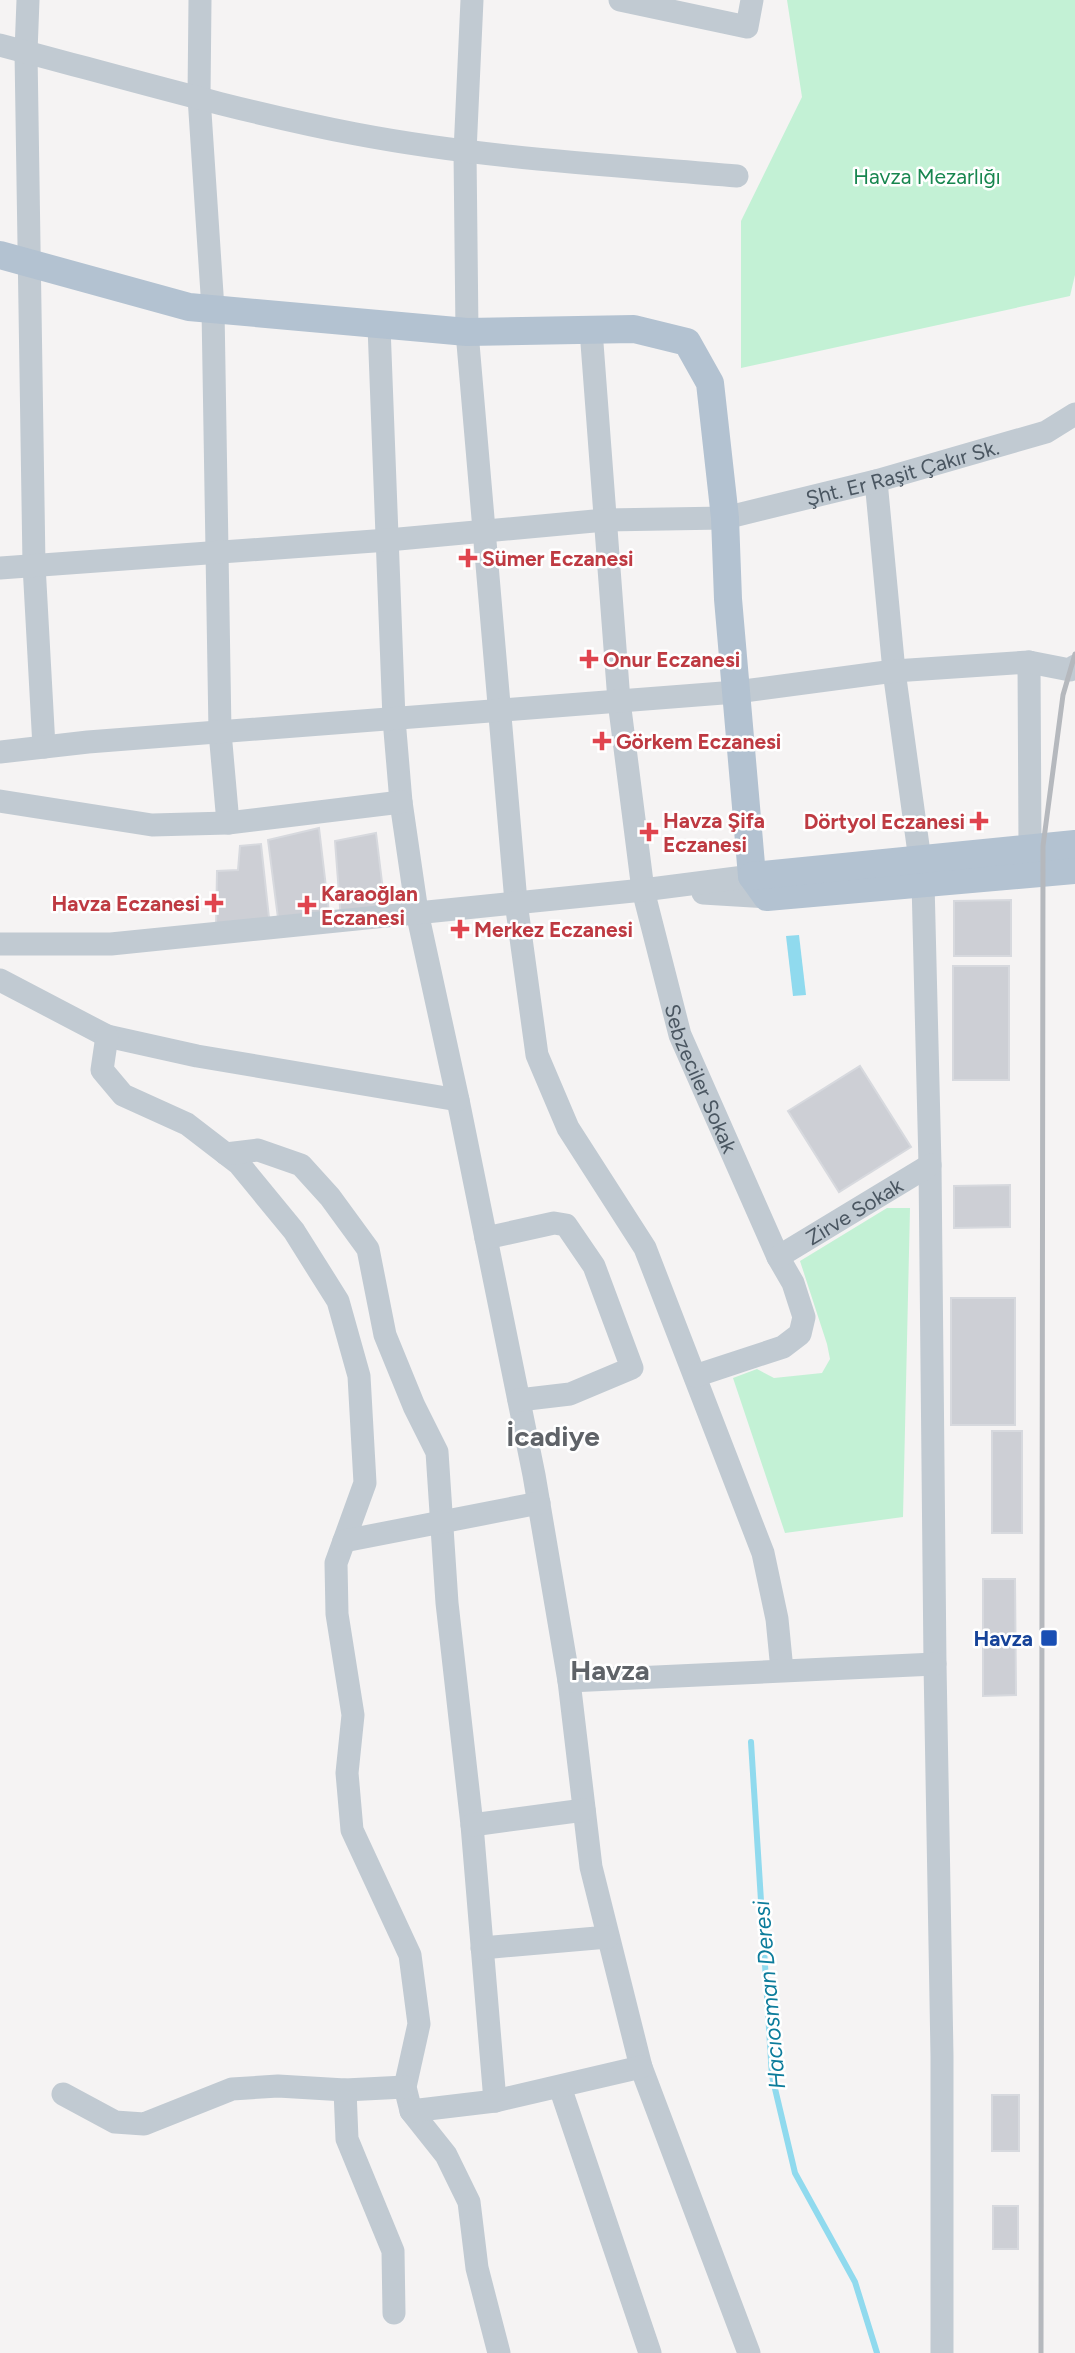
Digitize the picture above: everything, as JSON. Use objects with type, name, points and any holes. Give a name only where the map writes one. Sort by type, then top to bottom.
[{"type":"main road","points":[[0,255],[189,307],[467,332],[634,329],[687,342],[710,383],[725,518],[728,599],[736,692],[760,887],[921,870],[1030,847],[1075,844]]},
{"type":"main road","points":[[921,870],[1075,870]]},
{"type":"street","points":[[28,0],[26,52],[34,565],[44,747]]},
{"type":"street","points":[[200,0],[199,97],[213,309],[220,732],[229,823]]},
{"type":"street","points":[[472,0],[465,152],[467,332],[516,902],[537,1055],[568,1128],[645,1248],[763,1553],[778,1619],[782,1670]]},
{"type":"street","points":[[621,0],[747,27],[752,0]]},
{"type":"street","points":[[0,45],[199,97],[355,133],[465,152],[737,176]]},
{"type":"street","points":[[379,326],[394,719],[401,802],[417,912],[458,1100],[539,1503],[569,1681],[591,1867],[641,2067],[749,2353]]},
{"type":"street","name":"Sebzeciler Sokak","points":[[591,330],[619,701],[643,890],[680,1035],[778,1257],[793,1283],[804,1317],[800,1334],[783,1347],[695,1376]]},
{"type":"street","name":"Şht. Er Raşit Çakır Sk.","points":[[0,568],[388,540],[605,520],[725,518],[876,481],[1046,432],[1075,414]]},
{"type":"street","points":[[876,481],[894,671],[921,870],[930,1165],[942,2056],[942,2353]]},
{"type":"street","points":[[1029,662],[1030,847]]},
{"type":"street","points":[[0,752],[736,692],[894,671],[1029,662],[1070,670],[1075,666]]},
{"type":"street","points":[[0,801],[152,825],[229,823],[401,802]]},
{"type":"street","points":[[0,944],[111,944],[643,890],[760,887]]},
{"type":"street","points":[[0,980],[107,1035],[197,1056],[458,1100]]},
{"type":"street","points":[[107,1035],[102,1070],[123,1095],[187,1124],[239,1164],[295,1231],[338,1301],[359,1376],[365,1483],[336,1563],[337,1614],[353,1715],[347,1773],[352,1830],[410,1955],[419,2024],[405,2087],[411,2110],[446,2155],[469,2202],[477,2268],[499,2353]]},
{"type":"street","points":[[226,1154],[258,1150],[301,1165],[330,1197],[368,1249],[385,1335],[414,1406],[437,1452],[447,1604],[472,1825],[495,2101]]},
{"type":"street","name":"Zirve Sokak","points":[[778,1257],[930,1165]]},
{"type":"street","points":[[486,1238],[554,1223],[566,1225],[594,1266],[632,1368],[570,1394],[519,1401]]},
{"type":"street","points":[[344,1541],[539,1503]]},
{"type":"street","points":[[569,1681],[935,1664]]},
{"type":"street","points":[[472,1825],[584,1810]]},
{"type":"street","points":[[482,1948],[608,1937]]},
{"type":"street","points":[[411,2110],[495,2101],[641,2067]]},
{"type":"street","points":[[63,2094],[115,2122],[144,2124],[232,2089],[278,2086],[345,2090],[405,2087]]},
{"type":"street","points":[[560,2087],[650,2353]]},
{"type":"street","points":[[345,2090],[347,2139],[393,2250],[394,2313]]},
{"type":"green space","name":"Havza Mezarlığı","points":[[787,0],[1075,0],[1075,275],[1070,296],[741,368],[741,221],[802,97]]},
{"type":"green space","points":[[887,1208],[910,1208],[903,1517],[785,1533],[733,1378],[757,1369],[774,1378],[822,1373],[830,1359],[800,1261]]},
{"type":"water","points":[[799,935],[806,995],[793,996],[786,936]]},
{"type":"building","points":[[319,828],[330,921],[279,926],[268,840]]},
{"type":"building","points":[[376,833],[386,915],[341,920],[335,841]]},
{"type":"building","points":[[261,844],[270,927],[216,930],[217,871],[238,870],[240,846]]},
{"type":"building","points":[[1011,900],[1011,956],[954,956],[954,901]]},
{"type":"building","points":[[953,966],[1009,966],[1009,1080],[953,1080]]},
{"type":"building","points":[[860,1066],[911,1147],[839,1192],[788,1111]]},
{"type":"building","points":[[1010,1185],[1010,1227],[954,1228],[954,1186]]},
{"type":"building","points":[[951,1298],[1015,1298],[1015,1425],[951,1425]]},
{"type":"building","points":[[992,1431],[1022,1431],[1022,1533],[992,1533]]},
{"type":"building","points":[[983,1579],[1015,1579],[1016,1695],[983,1696]]},
{"type":"building","points":[[992,2095],[1019,2095],[1019,2151],[992,2151]]},
{"type":"building","points":[[993,2206],[1018,2206],[1018,2249],[993,2249]]},
{"type":"waterway","name":"Hacıosman Deresi","points":[[751,1742],[772,2076],[795,2173],[855,2282],[877,2353]]},
{"type":"railway","points":[[1041,2353],[1043,846],[1063,695],[1075,654]]},
{"type":"place","name":"Sümer Eczanesi","points":[[468,558]]},
{"type":"place","name":"Onur Eczanesi","points":[[589,659]]},
{"type":"place","name":"Görkem Eczanesi","points":[[602,741]]},
{"type":"place","name":"Dörtyol Eczanesi","points":[[979,821]]},
{"type":"place","name":"Havza Şifa Eczanesi","points":[[649,832]]},
{"type":"place","name":"Havza Eczanesi","points":[[214,903]]},
{"type":"place","name":"Karaoğlan Eczanesi","points":[[307,905]]},
{"type":"place","name":"Merkez Eczanesi","points":[[460,929]]},
{"type":"place","name":"Havza","points":[[1049,1638]]},
{"type":"district","name":"İcadiye","points":[[553,1436]]},
{"type":"district","name":"Havza","points":[[610,1670]]}]
